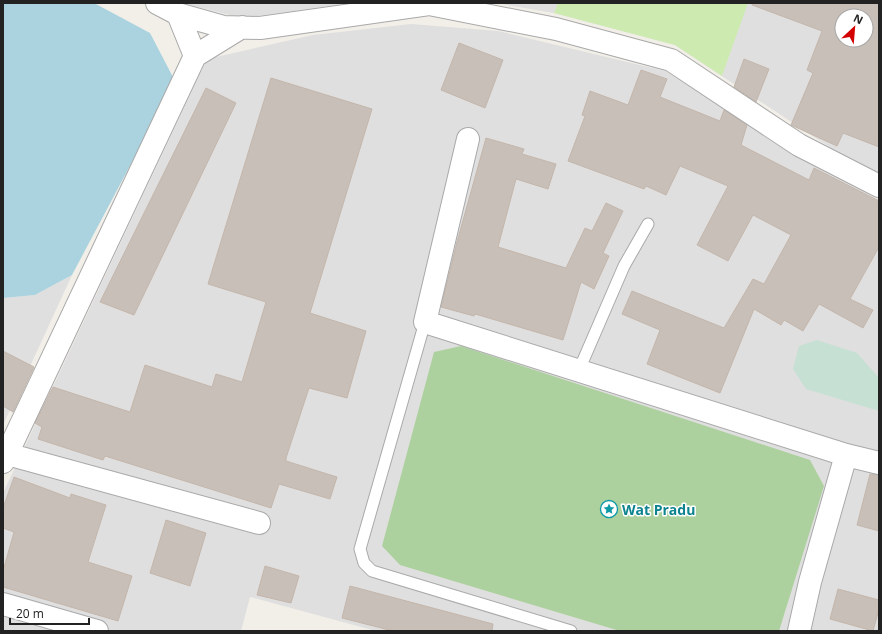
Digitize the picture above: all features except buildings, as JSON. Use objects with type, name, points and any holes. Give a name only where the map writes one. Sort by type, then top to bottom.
[{"type":"street","points":[[157,3],[178,14],[224,27],[260,28],[429,4],[556,29],[671,60],[799,145],[879,186]]},
{"type":"street","points":[[178,14],[195,56]]},
{"type":"street","points":[[242,27],[195,56],[4,457],[259,523]]},
{"type":"street","points":[[468,139],[424,322],[846,455],[879,463]]},
{"type":"street","points":[[799,631],[810,582],[846,455]]},
{"type":"street","points":[[3,604],[97,631]]},
{"type":"lane","points":[[579,370],[624,266],[648,224]]},
{"type":"lane","points":[[424,322],[360,549],[364,563],[372,571],[570,631]]},
{"type":"shaded area","points":[[183,3],[351,3],[241,18]]},
{"type":"shaded area","points":[[495,3],[879,3],[879,180],[675,45],[554,13]]},
{"type":"shaded area","points":[[411,24],[498,31],[665,71],[801,157],[879,200],[879,631],[376,631],[250,597],[241,631],[3,631],[3,493],[207,59],[313,35]]},
{"type":"shaded area","points":[[72,275],[3,425],[3,298],[35,295]]},
{"type":"green space","points":[[558,3],[748,3],[722,76],[675,45],[554,13]]},
{"type":"green space","points":[[817,340],[857,353],[879,378],[879,411],[806,389],[793,369],[799,346]]},
{"type":"green space","points":[[461,346],[810,460],[824,486],[779,631],[620,631],[400,565],[382,546],[434,352]]},
{"type":"water","points":[[3,3],[94,3],[150,33],[175,81],[72,275],[35,295],[3,298]]},
{"type":"place","name":"Wat Pradu","points":[[609,509]]}]
